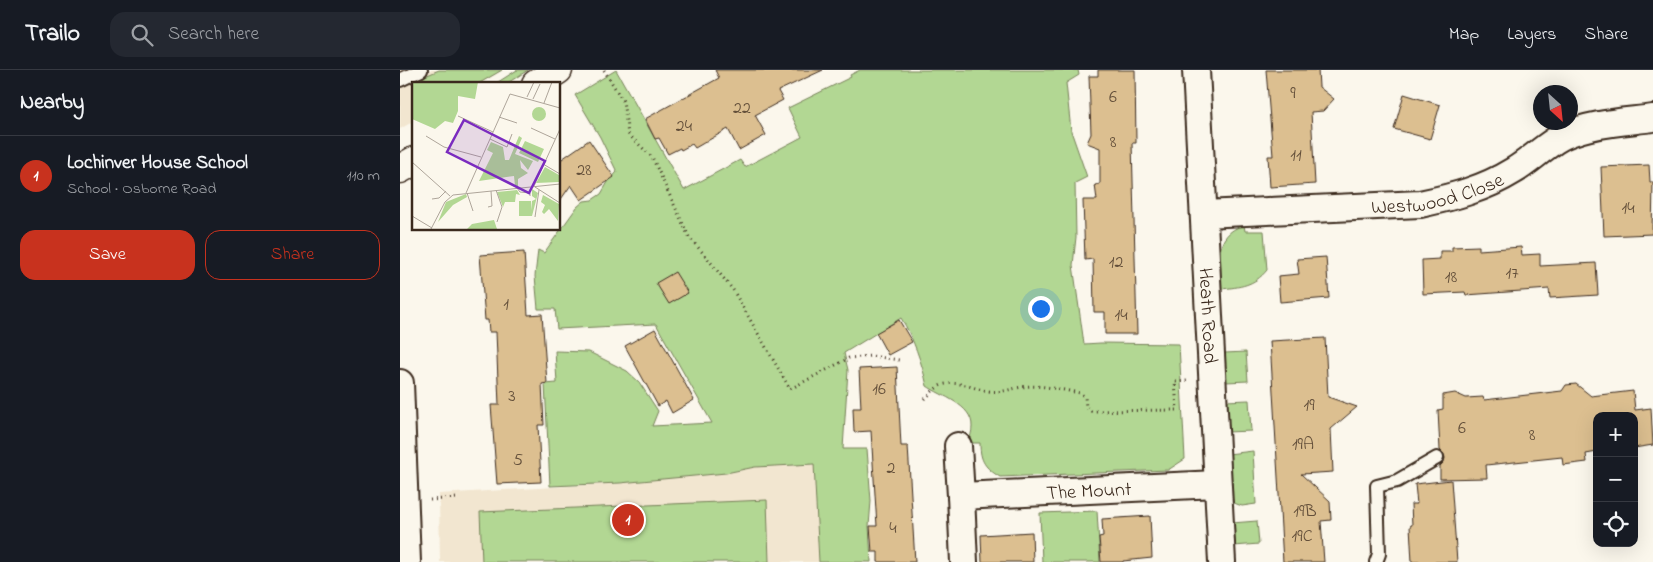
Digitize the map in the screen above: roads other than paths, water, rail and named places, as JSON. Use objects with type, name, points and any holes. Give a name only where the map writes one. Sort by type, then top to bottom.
[{"type":"street","points":[[539,82],[558,70]]},
{"type":"street","name":"Heath Road","points":[[1196,70],[1222,562]]},
{"type":"street","name":"Westwood Close","points":[[1204,214],[1420,204],[1449,198],[1479,190],[1513,172],[1561,137],[1574,131],[1594,126],[1653,118]]},
{"type":"street","points":[[400,170],[412,162]]},
{"type":"street","points":[[400,383],[402,510],[407,562]]},
{"type":"street","points":[[958,446],[964,562]]},
{"type":"street","name":"The Mount","points":[[961,496],[1217,484]]},
{"type":"lane","points":[[400,80],[421,70]]},
{"type":"lane","points":[[1376,562],[1379,554],[1377,486],[1397,480],[1437,458]]},
{"type":"place","name":"Lochinver House School","points":[[628,520]]}]
